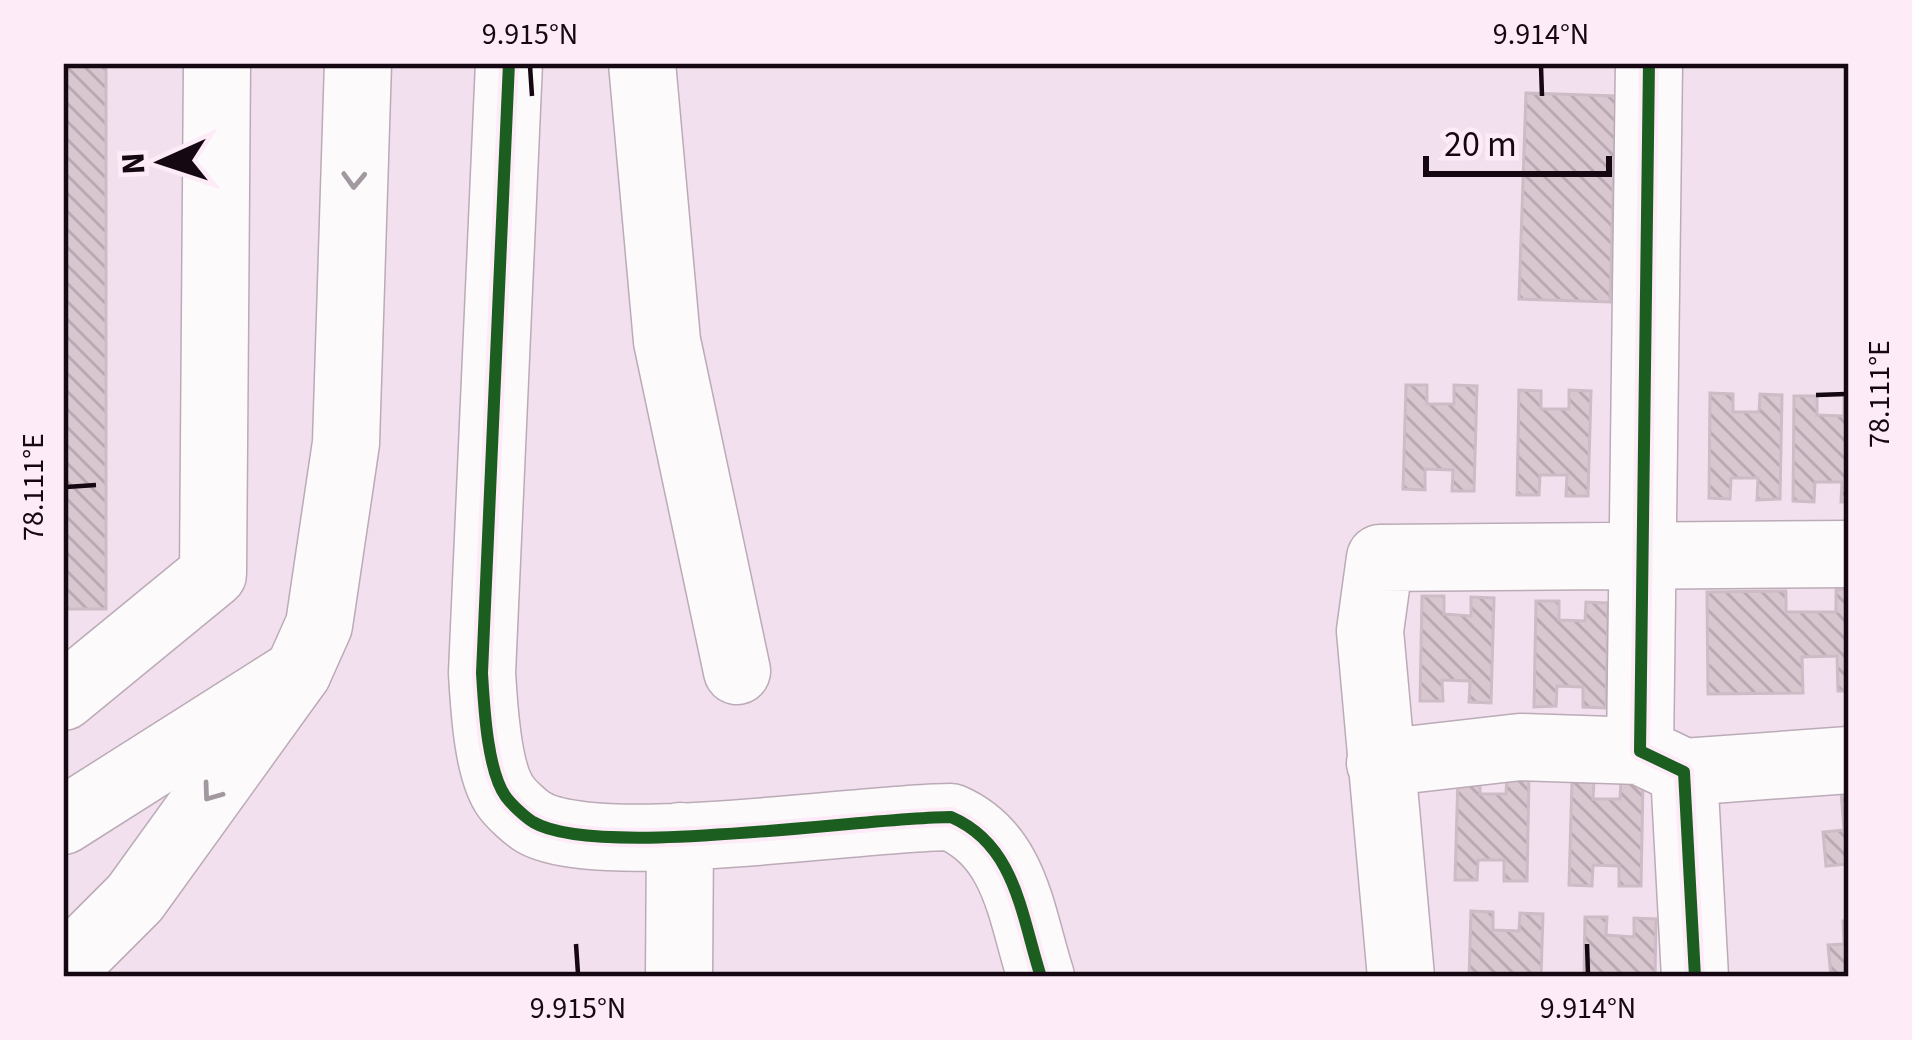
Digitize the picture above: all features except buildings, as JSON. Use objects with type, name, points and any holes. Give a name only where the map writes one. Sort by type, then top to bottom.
[{"type":"street","points":[[63,697],[213,574],[217,63]]},
{"type":"street","points":[[63,970],[135,898],[298,672],[319,625],[346,443],[358,63]]},
{"type":"street","points":[[509,63],[482,673],[485,724],[504,795],[535,823],[590,835],[680,836],[952,817],[976,828],[1000,851],[1041,977]]},
{"type":"street","points":[[642,63],[667,341],[737,671]]},
{"type":"street","points":[[1649,63],[1643,557],[1662,762],[1695,977]]},
{"type":"street","points":[[1401,977],[1370,631],[1381,558],[1849,554]]},
{"type":"street","points":[[63,821],[298,672]]},
{"type":"street","points":[[1380,763],[1520,748],[1662,762],[1849,760]]},
{"type":"street","points":[[680,836],[680,977]]},
{"type":"cycle path","points":[[509,63],[482,673],[491,755],[506,797],[533,822],[566,833],[613,837],[733,834],[951,817],[973,829],[1003,864],[1041,977]]},
{"type":"cycle path","points":[[1649,63],[1640,751],[1684,772],[1695,977]]}]
